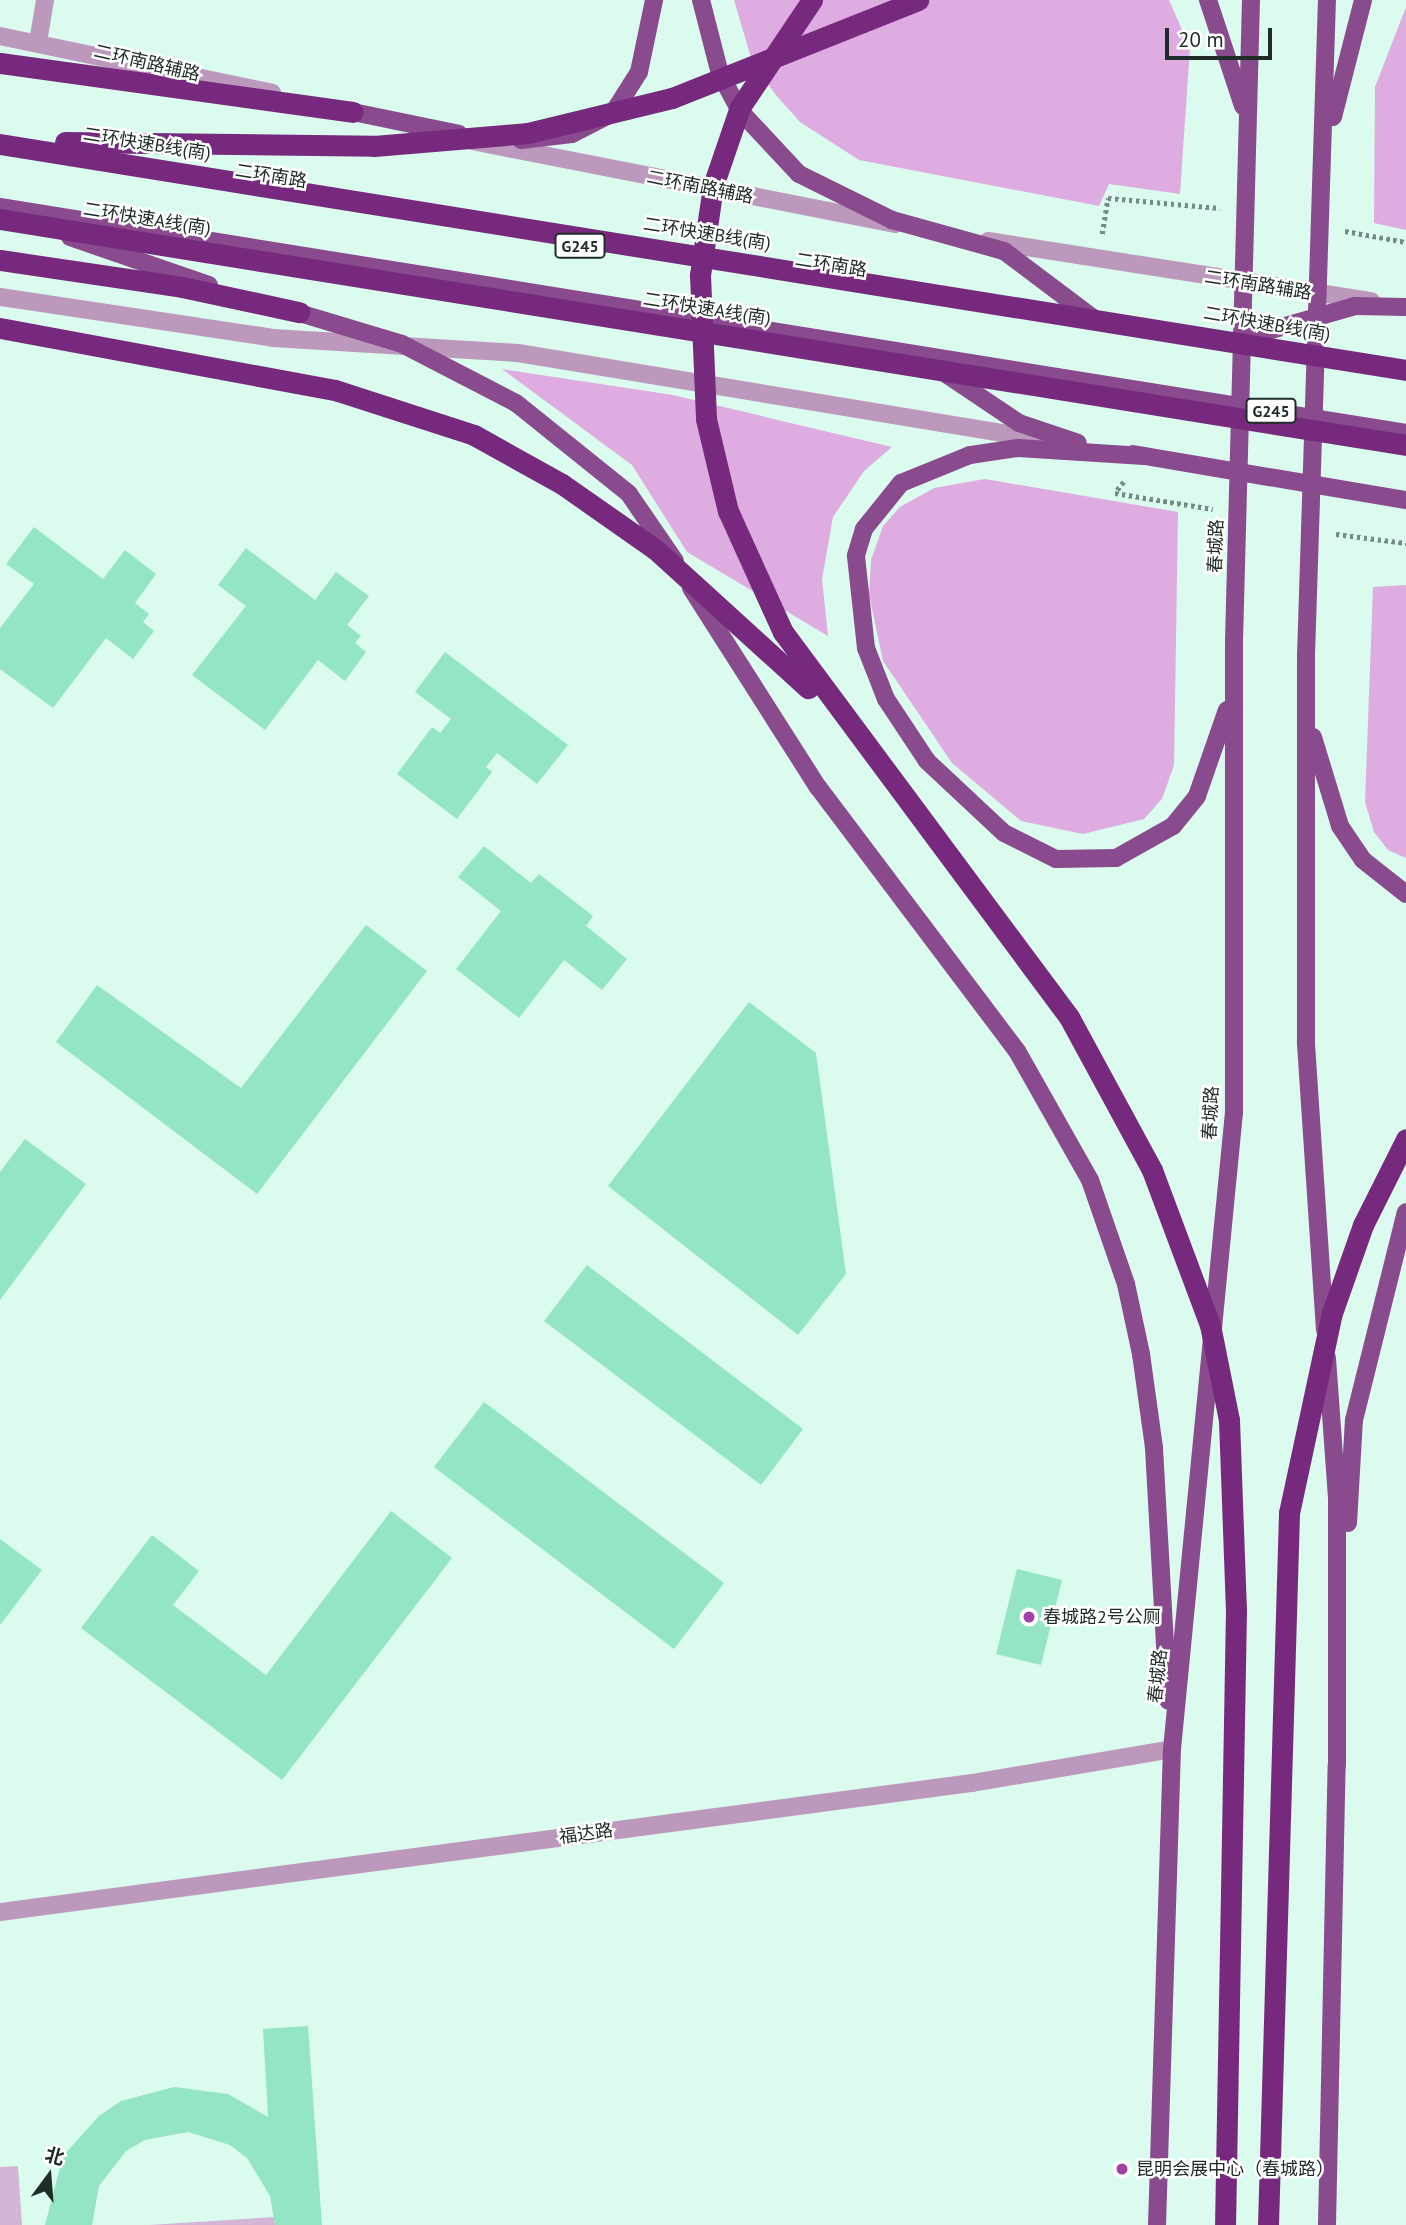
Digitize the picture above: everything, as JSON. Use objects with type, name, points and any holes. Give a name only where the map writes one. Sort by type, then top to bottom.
[{"type":"highway","points":[[811,0],[758,77],[725,146],[704,240],[701,371],[715,466],[744,554],[801,659],[887,774],[1007,926],[1099,1067],[1175,1222],[1210,1325],[1229,1420],[1236,1610],[1225,2225]]},
{"type":"highway","points":[[0,138],[374,146],[528,133],[685,94],[918,0]]},
{"type":"highway","points":[[3,64],[353,113]]},
{"type":"highway","name":"二环快速B线(南)","points":[[0,144],[1404,376]]},
{"type":"highway","name":"二环快速A线(南)","points":[[0,217],[1401,436]]},
{"type":"highway","points":[[0,260],[299,312]]},
{"type":"highway","points":[[0,328],[335,390],[474,435],[562,484],[693,580],[796,675],[887,774]]},
{"type":"highway","points":[[1268,2225],[1289,1513],[1332,1313],[1363,1225],[1406,1139]]},
{"type":"main road","points":[[353,113],[482,138],[572,134],[595,126],[628,95],[647,47],[654,0]]},
{"type":"main road","points":[[701,0],[720,74],[765,144],[841,200],[1013,256],[1100,322],[1160,339],[1224,342],[1355,306],[1406,307]]},
{"type":"main road","points":[[1208,0],[1236,79],[1248,153]]},
{"type":"main road","name":"春城路","points":[[1157,2225],[1172,1749],[1234,1112],[1234,641],[1251,0]]},
{"type":"main road","points":[[1327,0],[1306,656],[1306,1042],[1337,1497],[1337,1743],[1327,2225]]},
{"type":"main road","points":[[1320,228],[1336,100],[1363,0]]},
{"type":"main road","name":"二环南路","points":[[0,154],[1404,376]]},
{"type":"main road","name":"G245","points":[[0,207],[1151,391],[1401,436]]},
{"type":"main road","points":[[0,217],[402,344],[516,402],[629,494],[787,743],[955,964],[1044,1094],[1108,1223],[1141,1354],[1155,1460],[1172,1749]]},
{"type":"main road","points":[[829,339],[917,360],[1048,435],[1144,456],[1406,500]]},
{"type":"main road","points":[[1144,456],[1018,449],[970,454],[901,483],[864,529],[856,556],[859,618],[886,699],[928,761],[1004,833],[1056,859],[1116,858],[1173,826],[1197,796],[1229,704],[1234,641]]},
{"type":"main road","points":[[1306,656],[1311,725],[1340,826],[1363,860],[1406,894]]},
{"type":"main road","points":[[1337,1743],[1354,1420],[1406,1212]]},
{"type":"street","points":[[38,42],[45,0]]},
{"type":"street","name":"二环南路辅路","points":[[0,36],[38,42],[498,147],[952,235],[1406,307]]},
{"type":"street","points":[[0,297],[273,338],[518,353],[1144,456]]},
{"type":"street","name":"福达路","points":[[0,1912],[972,1783],[1172,1749]]},
{"type":"path","points":[[1108,198],[1192,206]]},
{"type":"path","points":[[1359,232],[1406,242]]},
{"type":"path","points":[[1115,493],[1190,505]]},
{"type":"path","points":[[1353,536],[1406,543]]},
{"type":"shaded area","points":[[734,0],[1169,0],[1190,48],[1180,194],[1109,184],[1099,206],[859,160],[800,122],[775,94],[752,61]]},
{"type":"shaded area","points":[[1406,7],[1406,230],[1374,223],[1375,87]]},
{"type":"shaded area","points":[[502,369],[673,395],[892,447],[864,471],[833,517],[822,579],[828,636],[687,552],[632,465]]},
{"type":"shaded area","points":[[985,479],[1178,512],[1174,765],[1162,799],[1144,819],[1083,834],[1021,821],[952,763],[883,661],[869,594],[871,560],[883,526],[900,507],[934,488]]},
{"type":"shaded area","points":[[1406,585],[1406,858],[1388,850],[1374,832],[1365,802],[1373,587]]},
{"type":"shaded area","points":[[18,2166],[22,2225],[0,2225],[0,2167]]},
{"type":"shaded area","points":[[274,2217],[275,2225],[149,2225]]},
{"type":"building","points":[[34,527],[103,579],[125,550],[156,574],[135,603],[149,614],[143,622],[154,631],[133,659],[106,638],[53,708],[0,669],[0,628],[34,584],[6,564]]},
{"type":"building","points":[[246,548],[315,600],[336,572],[369,596],[347,625],[361,636],[355,643],[366,652],[345,681],[318,660],[265,730],[192,675],[246,606],[218,585]]},
{"type":"building","points":[[445,652],[568,745],[537,784],[497,753],[486,767],[492,772],[457,819],[397,774],[432,727],[440,733],[451,719],[415,692]]},
{"type":"building","points":[[484,846],[531,883],[539,874],[593,916],[586,926],[627,959],[602,990],[564,960],[519,1018],[456,969],[501,911],[458,877]]},
{"type":"building","points":[[366,925],[427,971],[257,1194],[56,1042],[97,985],[241,1088]]},
{"type":"building","points":[[749,1002],[816,1053],[846,1274],[798,1335],[608,1186]]},
{"type":"building","points":[[25,1139],[86,1184],[0,1300],[0,1172]]},
{"type":"building","points":[[587,1265],[803,1429],[761,1485],[544,1321]]},
{"type":"building","points":[[484,1402],[724,1583],[674,1649],[434,1467]]},
{"type":"building","points":[[391,1511],[452,1558],[282,1780],[81,1628],[152,1535],[199,1571],[173,1605],[266,1675]]},
{"type":"building","points":[[0,1539],[42,1570],[0,1625]]},
{"type":"building","name":"春城路2号公厕","points":[[1017,1569],[1062,1580],[1041,1665],[996,1654]]},
{"type":"building","points":[[308,2026],[322,2225],[275,2225],[270,2196],[247,2158],[230,2145],[188,2132],[145,2140],[126,2151],[99,2186],[92,2225],[45,2225],[63,2156],[99,2116],[121,2101],[174,2087],[228,2094],[268,2117],[263,2029]]},
{"type":"place","name":"春城路2号公厕","points":[[1029,1617]]},
{"type":"place","name":"昆明会展中心（春城路）","points":[[1122,2169]]}]
